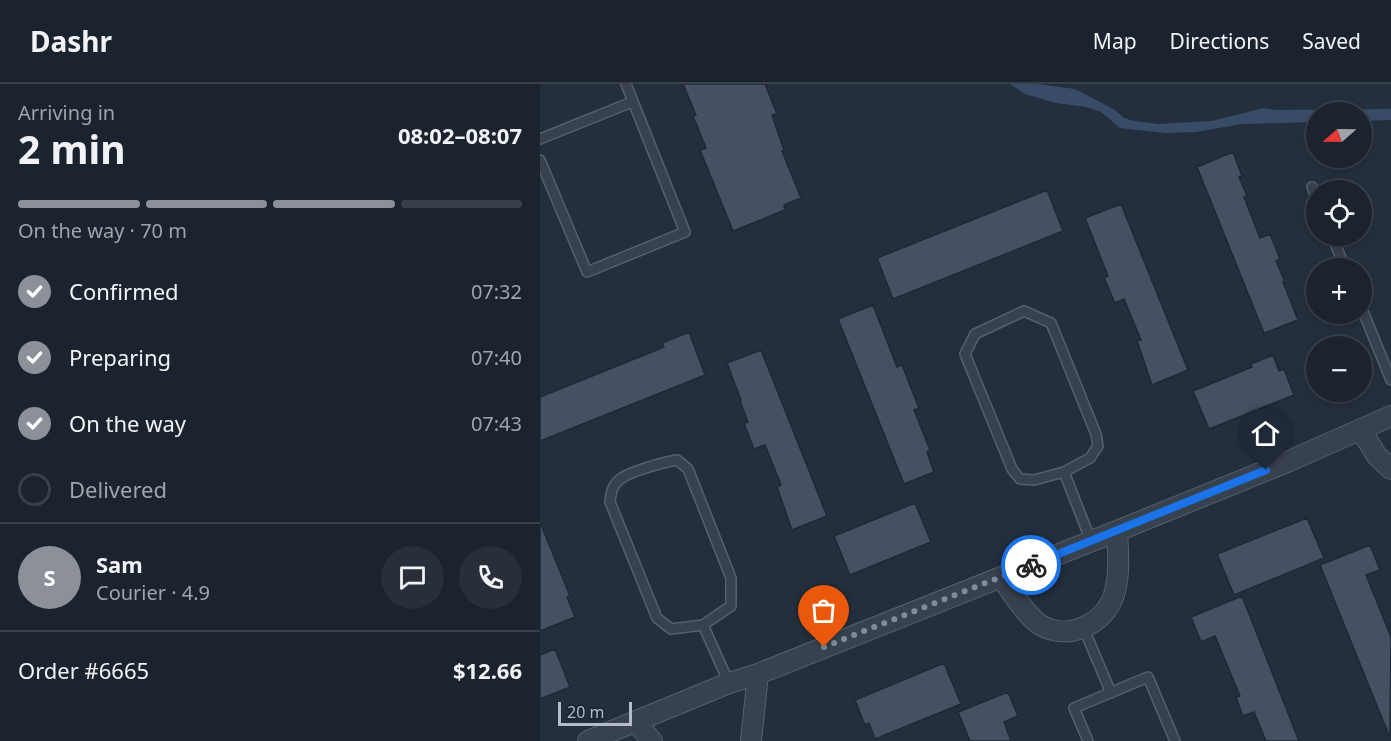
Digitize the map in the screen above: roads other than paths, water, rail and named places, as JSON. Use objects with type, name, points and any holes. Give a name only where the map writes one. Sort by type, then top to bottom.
[{"type":"street","points":[[588,741],[729,683],[758,674],[1117,531],[1391,416]]},
{"type":"street","points":[[1361,430],[1377,456],[1391,469]]},
{"type":"street","points":[[1001,577],[1017,600],[1039,624],[1059,631],[1084,629],[1103,616],[1115,593],[1118,572],[1117,531]]},
{"type":"street","points":[[751,741],[758,674]]},
{"type":"street","points":[[636,722],[652,741]]},
{"type":"lane","points":[[540,160],[587,272],[685,232],[626,84]]},
{"type":"lane","points":[[540,139],[632,102]]},
{"type":"lane","points":[[1024,311],[1052,322],[1096,434],[1098,446],[1090,458],[1064,472],[1034,480],[1020,479],[1012,469],[965,354],[975,334],[1024,311]]},
{"type":"lane","points":[[1368,324],[1391,380]]},
{"type":"lane","points":[[677,460],[688,470],[731,578],[731,606],[703,625],[670,629],[657,618],[610,502],[611,490],[619,480],[664,462],[677,460]]},
{"type":"lane","points":[[1064,472],[1091,541]]},
{"type":"lane","points":[[703,625],[729,683]]},
{"type":"lane","points":[[1084,629],[1111,693]]},
{"type":"lane","points":[[1088,741],[1074,708],[1148,677],[1175,741]]},
{"type":"water","points":[[1010,84],[1037,84],[1075,89],[1115,110],[1124,118],[1134,121],[1158,124],[1212,121],[1264,108],[1306,110],[1306,122],[1242,124],[1196,132],[1166,133],[1120,128],[1101,112],[1025,94]]},
{"type":"water","points":[[1372,109],[1391,109],[1391,120],[1372,121]]}]
